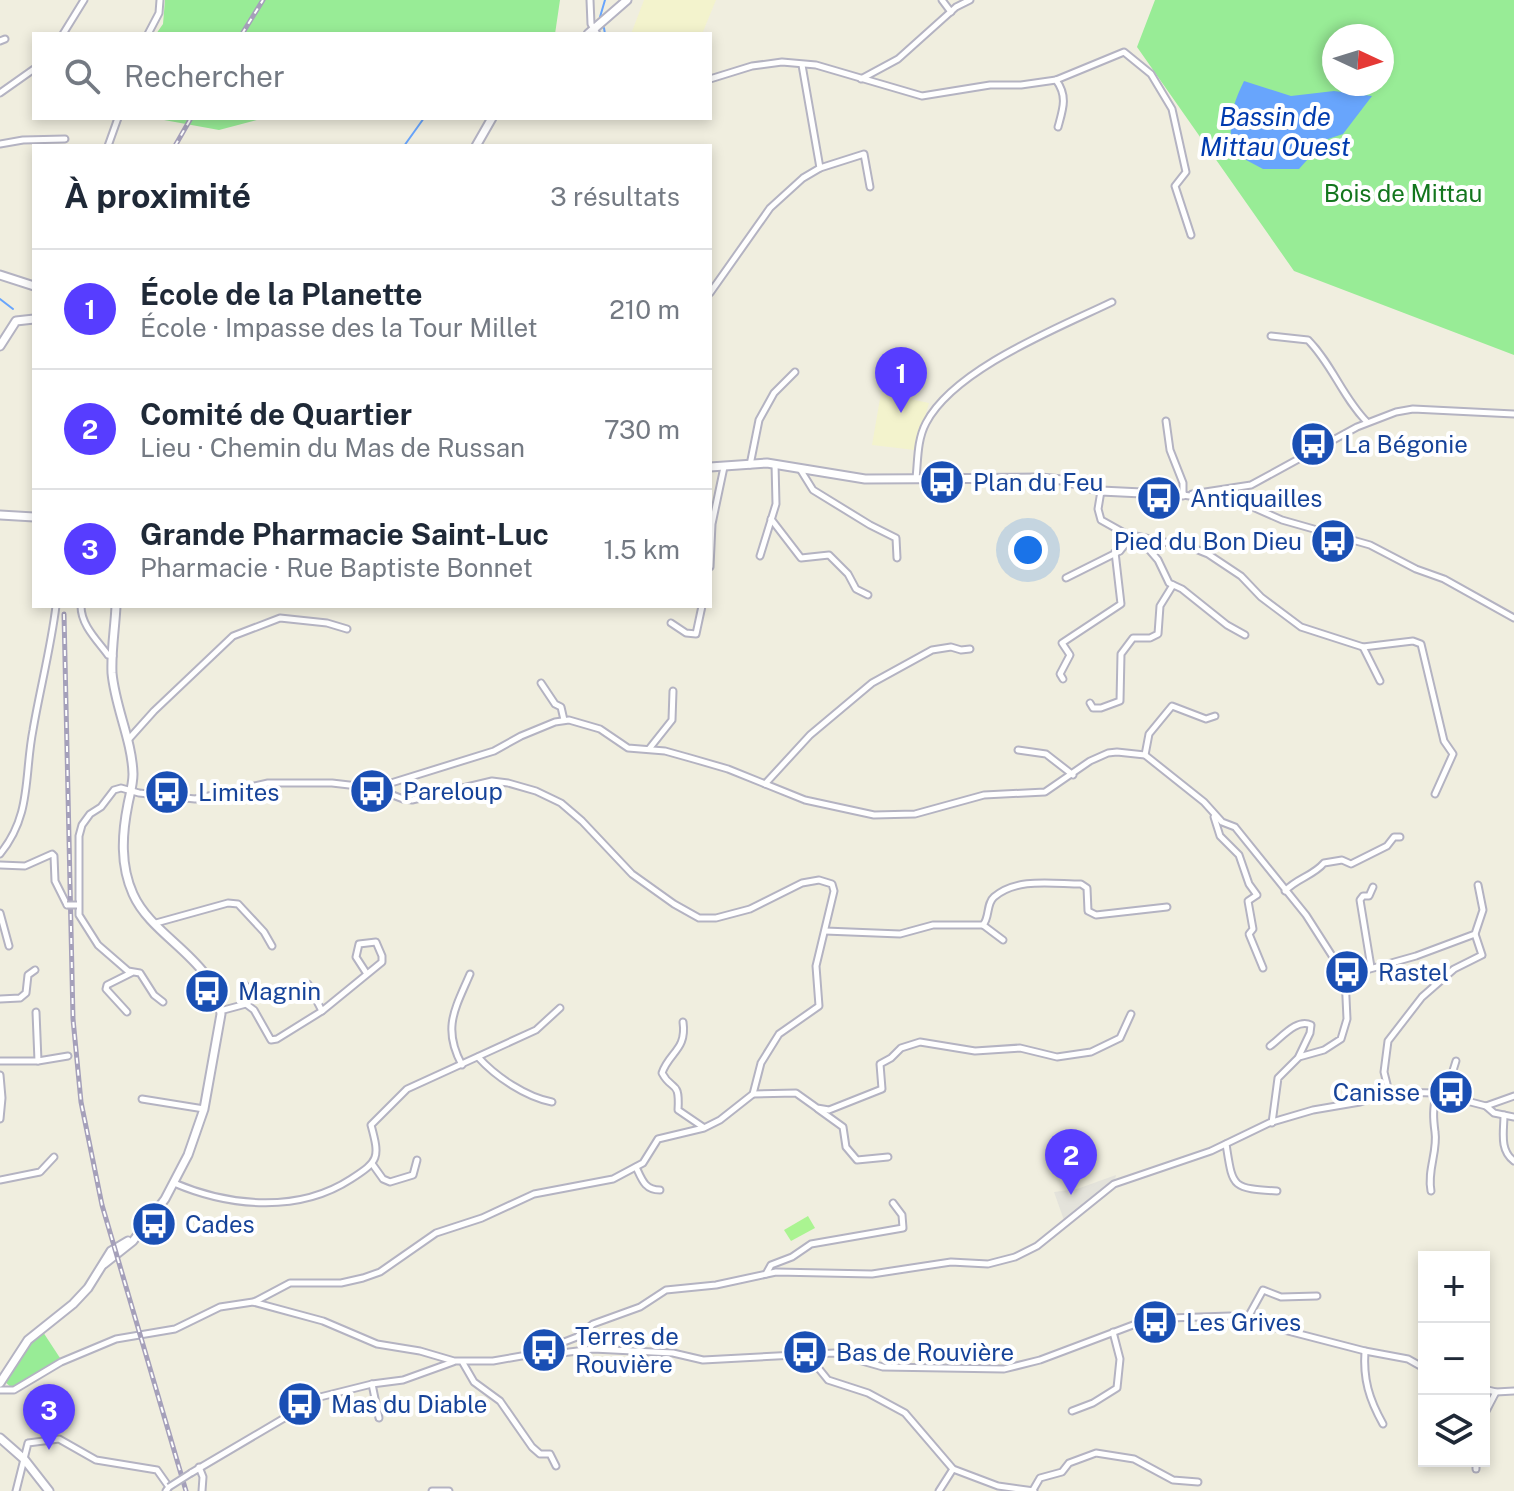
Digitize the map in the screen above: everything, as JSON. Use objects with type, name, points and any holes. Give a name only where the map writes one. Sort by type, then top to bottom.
[{"type":"street","points":[[64,32],[84,0]]},
{"type":"street","points":[[149,32],[159,13],[160,0]]},
{"type":"street","points":[[590,0],[591,24],[595,31],[625,0]]},
{"type":"street","points":[[942,0],[951,12]]},
{"type":"street","points":[[860,80],[898,59],[951,12],[970,0]]},
{"type":"street","points":[[712,78],[771,63],[816,65],[922,96],[990,85],[1056,80],[1124,52],[1151,74],[1172,109],[1186,172],[1175,186],[1191,235]]},
{"type":"street","points":[[802,65],[820,168]]},
{"type":"street","points":[[0,93],[32,70]]},
{"type":"street","points":[[1056,80],[1065,102],[1058,127]]},
{"type":"street","points":[[109,144],[117,120]]},
{"type":"street","points":[[477,144],[491,120]]},
{"type":"street","points":[[0,144],[65,139]]},
{"type":"street","points":[[712,290],[770,208],[803,178],[820,168],[864,154],[870,187]]},
{"type":"street","points":[[0,275],[32,285]]},
{"type":"street","points":[[916,478],[919,443],[925,425],[942,401],[995,361],[1112,302]]},
{"type":"street","points":[[0,346],[16,321],[32,319]]},
{"type":"street","points":[[1271,336],[1308,340],[1338,380],[1354,409],[1367,422]]},
{"type":"street","points":[[750,465],[759,420],[774,393],[795,372]]},
{"type":"street","points":[[1187,495],[1251,485],[1367,422],[1396,412],[1413,409],[1514,414]]},
{"type":"street","points":[[1166,421],[1170,450],[1187,495]]},
{"type":"street","points":[[760,556],[776,504],[775,464]]},
{"type":"street","points":[[712,467],[775,464],[865,479],[1041,478],[1062,480],[1101,491],[1187,495],[1248,505],[1282,520],[1370,545],[1416,569],[1444,579],[1514,618]]},
{"type":"street","points":[[712,524],[724,467]]},
{"type":"street","points":[[800,469],[813,490],[896,538],[897,558]]},
{"type":"street","points":[[1101,491],[1098,509],[1101,520],[1136,537],[1208,554],[1241,576],[1293,624],[1363,647],[1413,641],[1421,644],[1444,741],[1453,754],[1435,794]]},
{"type":"street","points":[[0,515],[32,517]]},
{"type":"street","points":[[771,519],[801,558],[829,555],[848,574],[860,593],[868,595]]},
{"type":"street","points":[[1066,578],[1120,551],[1136,537]]},
{"type":"street","points":[[1136,537],[1158,560],[1169,583],[1245,635]]},
{"type":"street","points":[[1063,679],[1061,667],[1070,655],[1062,643],[1121,604],[1115,552]]},
{"type":"street","points":[[1090,703],[1093,708],[1101,708],[1120,701],[1121,654],[1133,638],[1150,638],[1158,634],[1160,606],[1173,585]]},
{"type":"street","points":[[0,854],[11,840],[28,786],[29,750],[56,608]]},
{"type":"street","points":[[81,608],[81,616],[93,636],[108,655],[113,656]]},
{"type":"street","points":[[0,1383],[28,1340],[73,1304],[111,1251],[124,1245],[142,1229],[174,1183],[194,1142],[204,1109],[220,1011],[210,985],[199,968],[136,900],[124,864],[123,833],[133,772],[112,673],[116,608]]},
{"type":"street","points":[[671,623],[686,633],[696,634],[702,608]]},
{"type":"street","points":[[127,740],[233,636],[280,618],[327,623],[347,629]]},
{"type":"street","points":[[765,784],[810,735],[872,683],[932,650],[951,647],[970,649]]},
{"type":"street","points":[[1363,647],[1380,681]]},
{"type":"street","points":[[541,683],[555,704],[561,707],[564,720]]},
{"type":"street","points":[[649,750],[672,720],[673,691]]},
{"type":"street","points":[[1145,755],[1149,734],[1172,706],[1206,719],[1215,716]]},
{"type":"street","points":[[375,788],[494,751],[521,736],[564,720],[593,726],[628,748],[703,761],[805,800],[874,815],[915,814],[984,795],[1045,792],[1090,761],[1108,753],[1145,755],[1222,822],[1235,827],[1306,915],[1345,976],[1347,1019],[1341,1039],[1324,1050],[1299,1057]]},
{"type":"street","points":[[1018,750],[1046,754],[1073,775]]},
{"type":"street","points":[[0,1390],[14,1390],[61,1362],[116,1339],[175,1329],[220,1307],[253,1302],[290,1283],[341,1283],[380,1272],[436,1233],[482,1218],[534,1194],[613,1179],[643,1163],[658,1139],[704,1128],[720,1120],[753,1094],[761,1063],[779,1034],[819,1006],[816,966],[834,891],[832,884],[819,880],[802,883],[750,909],[716,918],[699,918],[632,874],[561,803],[536,791],[492,781],[412,800],[375,788],[332,783],[268,783],[195,799],[121,788],[114,790],[82,825],[79,836],[79,915],[98,945],[132,972],[140,973],[154,995],[163,1002]]},
{"type":"street","points":[[1212,812],[1220,836],[1239,855],[1249,884],[1257,895],[1248,901],[1253,929],[1249,934],[1263,968]]},
{"type":"street","points":[[1285,891],[1294,881],[1317,872],[1324,863],[1342,860],[1351,864],[1387,846],[1394,837],[1400,837]]},
{"type":"street","points":[[0,865],[25,866],[52,854],[55,881],[67,905],[78,905]]},
{"type":"street","points":[[983,925],[987,920],[989,904],[995,896],[1019,885],[1032,883],[1081,884],[1087,888],[1088,911],[1096,915],[1167,907]]},
{"type":"street","points":[[1389,1092],[1384,1072],[1388,1041],[1422,997],[1454,969],[1482,955],[1475,934],[1483,910],[1478,885]]},
{"type":"street","points":[[1371,967],[1360,900],[1363,896],[1369,896],[1373,887]]},
{"type":"street","points":[[156,923],[228,903],[238,904],[264,932],[272,946]]},
{"type":"street","points":[[0,913],[9,946]]},
{"type":"street","points":[[825,931],[900,934],[933,925],[983,925],[1003,940]]},
{"type":"street","points":[[1345,976],[1416,956],[1475,934]]},
{"type":"street","points":[[246,1004],[254,1010],[271,1040],[277,1039],[322,1011],[367,974],[383,960],[376,942],[359,944],[357,960],[367,974]]},
{"type":"street","points":[[0,999],[20,998],[26,993],[28,975],[35,970]]},
{"type":"street","points":[[127,1012],[106,989],[107,985],[132,972]]},
{"type":"street","points":[[462,1065],[452,1041],[451,1016],[470,974]]},
{"type":"street","points":[[308,984],[322,1011]]},
{"type":"street","points":[[245,985],[246,1004]]},
{"type":"street","points":[[220,1011],[246,1004]]},
{"type":"street","points":[[174,1183],[231,1200],[298,1202],[338,1188],[373,1165],[376,1156],[371,1125],[407,1089],[536,1030],[560,1008]]},
{"type":"street","points":[[36,1012],[38,1061]]},
{"type":"street","points":[[817,1108],[829,1110],[882,1089],[880,1064],[901,1048],[920,1042],[975,1051],[1020,1048],[1057,1057],[1091,1052],[1120,1038],[1131,1014]]},
{"type":"street","points":[[683,1022],[679,1050],[664,1066],[662,1073],[679,1095],[678,1110],[704,1128]]},
{"type":"street","points":[[1270,1046],[1302,1022],[1311,1025],[1299,1057],[1278,1078],[1272,1123]]},
{"type":"street","points":[[0,1061],[38,1061],[68,1056]]},
{"type":"street","points":[[478,1057],[529,1095],[552,1102]]},
{"type":"street","points":[[1455,1099],[1457,1088],[1450,1080],[1456,1061]]},
{"type":"street","points":[[0,1075],[0,1119]]},
{"type":"street","points":[[533,1354],[541,1348],[577,1337],[593,1324],[640,1307],[666,1290],[716,1285],[776,1272],[872,1274],[951,1262],[988,1264],[1015,1257],[1037,1246],[1114,1184],[1313,1110],[1360,1102],[1389,1092],[1436,1093],[1514,1117]]},
{"type":"street","points":[[753,1094],[796,1093],[824,1115],[839,1122],[843,1127],[846,1147],[857,1160],[888,1157]]},
{"type":"street","points":[[1431,1191],[1428,1178],[1435,1133],[1431,1123],[1436,1093]]},
{"type":"street","points":[[1486,1106],[1514,1096]]},
{"type":"street","points":[[142,1099],[175,1107],[204,1109]]},
{"type":"street","points":[[1504,1115],[1504,1149],[1514,1161]]},
{"type":"street","points":[[1226,1144],[1232,1179],[1238,1186],[1277,1191]]},
{"type":"street","points":[[0,1180],[40,1172],[54,1157]]},
{"type":"street","points":[[373,1165],[383,1179],[399,1181],[413,1175],[417,1160]]},
{"type":"street","points":[[636,1167],[646,1186],[651,1190],[660,1190]]},
{"type":"street","points":[[765,1275],[771,1265],[792,1257],[811,1244],[903,1228],[902,1215],[893,1203]]},
{"type":"street","points":[[1247,1319],[1263,1290],[1281,1297],[1317,1296]]},
{"type":"street","points":[[253,1302],[323,1321],[377,1344],[420,1351],[463,1363],[593,1349],[673,1353],[703,1360],[834,1353],[883,1367],[1004,1369],[1040,1360],[1141,1322],[1230,1316],[1408,1359],[1418,1365]]},
{"type":"street","points":[[1072,1411],[1117,1388],[1120,1359],[1113,1332]]},
{"type":"street","points":[[1365,1351],[1370,1401],[1383,1424]]},
{"type":"street","points":[[806,1354],[828,1380],[868,1393],[905,1413],[947,1458],[953,1469],[998,1486],[1033,1491],[1040,1478],[1062,1472],[1069,1463],[1096,1453],[1134,1459],[1173,1480],[1198,1482]]},
{"type":"street","points":[[16,1491],[28,1443],[59,1439],[96,1460],[157,1470],[167,1489],[320,1397],[403,1380],[454,1361]]},
{"type":"street","points":[[463,1363],[474,1382],[500,1401],[532,1447],[540,1454],[550,1454],[556,1466]]},
{"type":"street","points":[[372,1384],[379,1418]]},
{"type":"street","points":[[1490,1390],[1514,1391]]},
{"type":"street","points":[[1490,1404],[1496,1392]]},
{"type":"street","points":[[0,1438],[24,1459],[49,1491]]},
{"type":"street","points":[[199,1467],[203,1477],[202,1491]]},
{"type":"street","points":[[939,1491],[953,1469]]},
{"type":"street","points":[[432,1491],[449,1491]]},
{"type":"shaded area","points":[[644,0],[716,0],[703,32],[632,32]]},
{"type":"shaded area","points":[[881,393],[929,403],[915,450],[872,445]]},
{"type":"shaded area","points":[[1116,1175],[1114,1184],[1065,1223],[1054,1192],[1077,1189]]},
{"type":"green space","points":[[165,0],[560,0],[555,32],[157,32],[163,24]]},
{"type":"green space","name":"Bois de Mittau","points":[[1155,0],[1514,0],[1514,355],[1294,271],[1137,47]]},
{"type":"green space","points":[[164,120],[256,120],[219,130]]},
{"type":"green space","points":[[808,1216],[815,1228],[791,1241],[784,1230]]},
{"type":"green space","points":[[43,1332],[60,1358],[12,1388],[4,1381],[26,1344]]},
{"type":"water","name":"Bassin de Mittau Ouest","points":[[1244,81],[1291,96],[1322,92],[1322,96],[1372,96],[1343,134],[1325,140],[1299,169],[1263,169],[1233,153],[1232,116]]},
{"type":"waterway","points":[[600,17],[605,0]]},
{"type":"waterway","points":[[604,28],[605,32]]},
{"type":"waterway","points":[[405,144],[423,120]]},
{"type":"waterway","points":[[0,299],[13,309]]},
{"type":"railway","points":[[243,32],[263,0]]},
{"type":"railway","points":[[176,144],[190,120]]},
{"type":"railway","points":[[64,614],[73,1019],[81,1102],[102,1205],[186,1491]]},
{"type":"place","name":"École de la Planette","points":[[901,413]]},
{"type":"place","name":"La Bégonie","points":[[1313,444]]},
{"type":"place","name":"Plan du Feu","points":[[942,482]]},
{"type":"place","name":"Antiquailles","points":[[1159,498]]},
{"type":"place","name":"Pied du Bon Dieu","points":[[1333,541]]},
{"type":"place","name":"Pareloup","points":[[372,791]]},
{"type":"place","name":"Limites","points":[[167,792]]},
{"type":"place","name":"Rastel","points":[[1347,972]]},
{"type":"place","name":"Magnin","points":[[207,991]]},
{"type":"place","name":"Canisse","points":[[1451,1092]]},
{"type":"place","name":"Comité de Quartier","points":[[1071,1195]]},
{"type":"place","name":"Cades","points":[[154,1224]]},
{"type":"place","name":"Les Grives","points":[[1155,1322]]},
{"type":"place","name":"Terres de Rouvière","points":[[544,1350]]},
{"type":"place","name":"Bas de Rouvière","points":[[805,1352]]},
{"type":"place","name":"Mas du Diable","points":[[300,1404]]},
{"type":"place","name":"Grande Pharmacie Saint-Luc","points":[[49,1450]]}]
